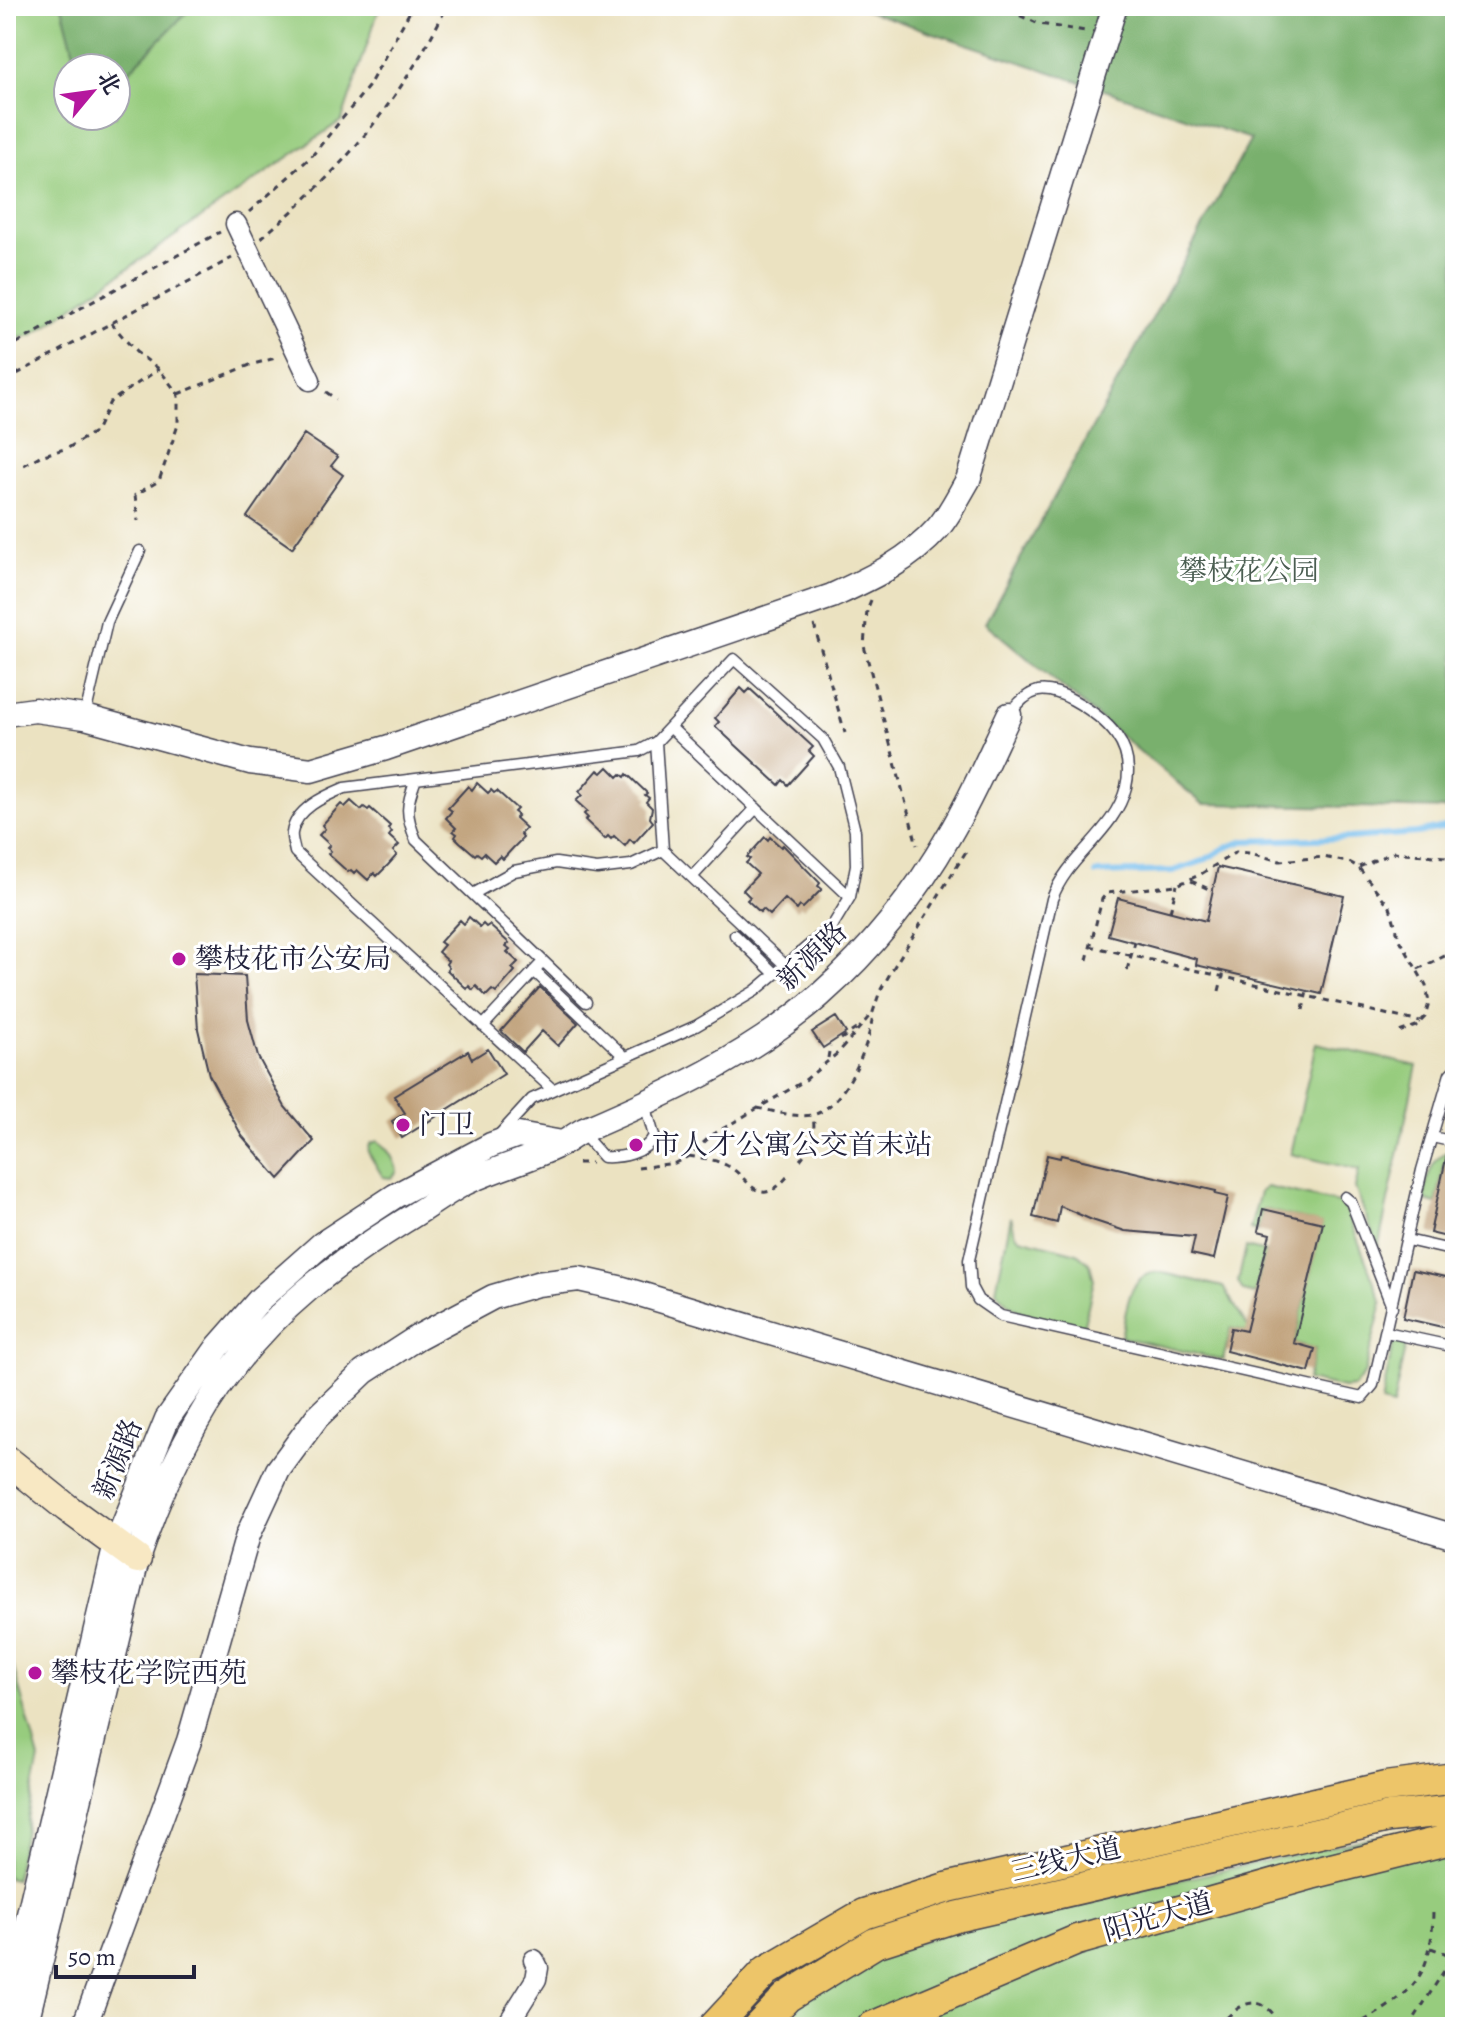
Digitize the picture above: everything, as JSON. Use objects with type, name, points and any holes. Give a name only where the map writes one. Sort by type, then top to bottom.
[{"type":"main road","points":[[6,1459],[127,1551]]},
{"type":"main road","name":"三线大道","points":[[714,2027],[766,1971],[864,1914],[949,1887],[1385,1787],[1455,1778]]},
{"type":"main road","name":"三线大道","points":[[758,2027],[787,1997],[875,1943],[956,1917],[1389,1817],[1455,1810]]},
{"type":"main road","name":"阳光大道","points":[[872,2027],[1077,1940],[1311,1874],[1455,1838]]},
{"type":"street","points":[[6,714],[35,710],[85,717],[250,762],[311,770],[401,743],[808,604],[880,574],[913,552],[939,526],[968,480],[1115,6]]},
{"type":"street","points":[[236,224],[310,380]]},
{"type":"street","name":"新源路","points":[[25,2027],[127,1551],[156,1504],[185,1439],[214,1390],[238,1358],[289,1304],[355,1251],[463,1184],[645,1104],[769,1034],[819,995],[894,916],[925,876],[952,831],[1009,715]]},
{"type":"street","name":"新源路","points":[[6,2012],[127,1551],[167,1419],[218,1347],[261,1298],[322,1244],[364,1215],[491,1145],[518,1135],[571,1138]]},
{"type":"street","points":[[84,2027],[189,1741],[248,1535],[278,1470],[317,1417],[364,1372],[418,1337],[493,1297],[537,1284],[579,1279],[623,1289],[1455,1537]]},
{"type":"street","points":[[506,2027],[536,1979],[538,1968],[534,1960]]},
{"type":"lane","points":[[85,717],[107,622],[140,551]]},
{"type":"lane","points":[[491,1145],[532,1099],[696,1026],[755,991],[833,925],[850,897],[856,865],[855,831],[839,767],[823,739],[734,659],[656,742],[639,751],[344,788],[321,798],[302,813],[292,832],[295,852],[552,1089]]},
{"type":"lane","points":[[1009,715],[1017,705],[1036,692],[1047,690],[1066,696],[1095,713],[1115,731],[1127,757],[1128,772],[1120,804],[1065,872],[1052,899],[969,1260],[971,1287],[978,1300],[1001,1316],[1356,1399],[1367,1395],[1373,1385],[1432,1137],[1450,1074],[1455,1069]]},
{"type":"lane","points":[[670,727],[850,897]]},
{"type":"lane","points":[[656,742],[663,850],[785,965]]},
{"type":"lane","points":[[416,779],[408,799],[407,819],[416,840],[586,1002]]},
{"type":"lane","points":[[692,877],[756,808]]},
{"type":"lane","points":[[473,894],[514,871],[556,863],[597,869],[631,865],[663,850]]},
{"type":"lane","points":[[735,935],[775,974]]},
{"type":"lane","points":[[483,1026],[543,962]]},
{"type":"lane","points":[[534,971],[625,1057]]},
{"type":"lane","points":[[571,1138],[603,1157],[628,1155],[645,1148],[654,1136],[645,1104]]},
{"type":"lane","points":[[1432,1137],[1455,1142]]},
{"type":"lane","points":[[1345,1197],[1351,1202],[1392,1307]]},
{"type":"lane","points":[[1407,1240],[1455,1251]]},
{"type":"lane","points":[[1386,1332],[1455,1347]]},
{"type":"path","points":[[6,349],[236,224],[319,148],[368,87],[413,6]]},
{"type":"path","points":[[17,374],[248,249],[293,212],[340,165],[387,109],[425,52],[447,6]]},
{"type":"path","points":[[998,6],[1039,24],[1065,30],[1107,33]]},
{"type":"path","points":[[111,323],[136,352],[159,369],[178,394],[178,425],[159,481],[135,495],[138,521]]},
{"type":"path","points":[[178,394],[250,365],[296,352]]},
{"type":"path","points":[[24,465],[40,456],[68,448],[96,431],[110,402],[159,369]]},
{"type":"path","points":[[880,574],[867,610],[864,646],[925,876]]},
{"type":"path","points":[[808,604],[845,733]]},
{"type":"path","points":[[1087,960],[1102,899],[1107,893],[1177,885],[1230,855],[1243,852],[1280,861],[1334,858],[1358,867],[1390,907],[1399,938],[1426,986],[1428,1010],[1420,1022],[1399,1032]]},
{"type":"path","points":[[1358,867],[1394,852],[1455,858]]},
{"type":"path","points":[[1189,880],[1213,891]]},
{"type":"path","points":[[1170,911],[1177,885]]},
{"type":"path","points":[[1127,970],[1135,942]]},
{"type":"path","points":[[1090,946],[1420,1022]]},
{"type":"path","points":[[1418,969],[1455,951]]},
{"type":"path","points":[[1219,991],[1224,971]]},
{"type":"path","points":[[1303,1010],[1307,994]]},
{"type":"path","points":[[757,1108],[813,1115],[830,1104],[851,1078],[872,1027],[873,1012]]},
{"type":"path","points":[[841,1039],[859,1027]]},
{"type":"path","points":[[828,1060],[830,1046]]},
{"type":"path","points":[[800,1160],[814,1133],[813,1115]]},
{"type":"path","points":[[689,1156],[727,1166],[755,1191],[776,1188],[787,1177]]},
{"type":"path","points":[[1353,2027],[1395,2003],[1424,1970],[1431,1948],[1433,1907]]},
{"type":"path","points":[[1409,2027],[1444,1971],[1455,1943]]},
{"type":"path","points":[[1431,1948],[1450,1955]]},
{"type":"path","points":[[1219,2027],[1235,2010],[1249,2003],[1262,2003],[1273,2011],[1281,2027]]},
{"type":"green space","points":[[6,6],[62,6],[74,52],[52,52],[52,132],[132,132],[132,68],[193,6],[380,6],[342,120],[32,335],[6,341]]},
{"type":"green space","points":[[62,6],[193,6],[132,68],[132,52],[74,52]]},
{"type":"green space","name":"攀枝花公园","points":[[853,6],[1455,6],[1455,809],[1203,804],[985,623],[1251,139]]},
{"type":"green space","points":[[1316,1043],[1417,1066],[1378,1248],[1355,1188],[1359,1170],[1291,1154]]},
{"type":"green space","points":[[377,1141],[395,1164],[397,1172],[391,1178],[383,1177],[368,1152],[370,1144]]},
{"type":"green space","points":[[1455,1150],[1455,1165],[1445,1163],[1436,1204],[1426,1201],[1426,1185],[1431,1169],[1440,1156]]},
{"type":"green space","points":[[1267,1187],[1338,1203],[1346,1209],[1382,1303],[1364,1375],[1354,1387],[1343,1388],[1307,1380],[1315,1349],[1294,1343],[1322,1224],[1263,1209],[1258,1231],[1250,1229],[1260,1192]]},
{"type":"green space","points":[[1011,1217],[1015,1233],[1020,1238],[1077,1253],[1090,1264],[1094,1280],[1083,1328],[1023,1313],[1004,1300],[996,1290]]},
{"type":"green space","points":[[1246,1247],[1266,1252],[1255,1294],[1243,1291],[1238,1282]]},
{"type":"green space","points":[[1159,1272],[1223,1287],[1252,1333],[1231,1328],[1223,1360],[1121,1337],[1134,1286],[1148,1274]]},
{"type":"green space","points":[[1394,1340],[1406,1343],[1393,1406],[1381,1403]]},
{"type":"green space","points":[[6,1641],[39,1759],[15,1879],[6,1877]]},
{"type":"green space","points":[[1455,1824],[1455,2019],[1451,2027],[773,2027],[794,2005],[882,1954],[961,1928],[1388,1834]]},
{"type":"building","points":[[304,434],[338,457],[331,466],[343,475],[292,548],[247,517]]},
{"type":"building","points":[[741,688],[746,693],[750,689],[813,747],[809,751],[814,756],[788,785],[783,780],[779,785],[715,726],[719,722],[715,718]]},
{"type":"building","points":[[608,767],[618,777],[627,774],[647,793],[645,795],[649,798],[646,802],[652,808],[650,818],[653,822],[634,843],[630,839],[625,846],[614,836],[605,839],[585,820],[588,818],[584,814],[587,811],[576,801],[582,795],[579,792],[598,770],[602,773]]},
{"type":"building","points":[[477,783],[488,793],[497,791],[517,809],[515,818],[526,828],[520,834],[523,838],[503,859],[500,856],[494,862],[484,853],[475,855],[460,842],[453,831],[456,828],[446,818],[452,811],[448,808],[468,786],[472,790]]},
{"type":"building","points":[[351,801],[361,810],[370,808],[390,826],[388,829],[392,832],[389,836],[399,845],[393,851],[397,855],[377,876],[374,873],[368,880],[357,870],[348,872],[328,854],[330,845],[319,835],[325,829],[322,825],[341,804],[345,807]]},
{"type":"building","points":[[765,837],[768,840],[770,837],[781,847],[783,845],[820,883],[818,886],[822,889],[803,908],[800,906],[797,910],[785,899],[770,915],[763,909],[760,912],[747,900],[750,897],[743,890],[758,874],[746,863],[750,859],[747,857]]},
{"type":"building","points":[[1218,867],[1344,896],[1321,994],[1196,965],[1197,959],[1108,935],[1118,898],[1206,921]]},
{"type":"building","points":[[469,917],[480,927],[489,925],[509,943],[507,952],[518,962],[512,968],[515,971],[496,993],[492,990],[486,996],[476,986],[473,990],[469,986],[467,989],[447,970],[448,961],[438,952],[444,945],[440,942],[460,920],[464,924]]},
{"type":"building","points":[[194,974],[245,976],[248,1020],[258,1057],[285,1107],[314,1141],[279,1179],[242,1136],[209,1075],[198,1029]]},
{"type":"building","points":[[540,987],[578,1023],[558,1046],[542,1031],[523,1052],[501,1031]]},
{"type":"building","points":[[836,1017],[846,1033],[823,1048],[812,1032]]},
{"type":"building","points":[[488,1049],[504,1074],[402,1138],[392,1121],[405,1113],[394,1096],[468,1051],[472,1059]]},
{"type":"building","points":[[1448,1149],[1455,1150],[1455,1239],[1430,1233]]},
{"type":"building","points":[[1047,1155],[1060,1158],[1061,1155],[1216,1191],[1215,1194],[1228,1197],[1214,1259],[1191,1254],[1195,1237],[1125,1231],[1060,1206],[1057,1223],[1033,1217]]},
{"type":"building","points":[[1263,1209],[1323,1223],[1294,1343],[1315,1349],[1309,1372],[1226,1351],[1231,1328],[1246,1331],[1270,1234],[1258,1231]]},
{"type":"building","points":[[1413,1270],[1455,1279],[1455,1330],[1403,1318]]},
{"type":"waterway","points":[[1096,873],[1173,871],[1203,861],[1244,841],[1417,833],[1455,825]]},
{"type":"place","name":"攀枝花市公安局","points":[[179,959]]},
{"type":"place","name":"门卫","points":[[403,1125]]},
{"type":"place","name":"市人才公寓公交首末站","points":[[636,1145]]},
{"type":"place","name":"攀枝花学院西苑","points":[[35,1673]]}]
